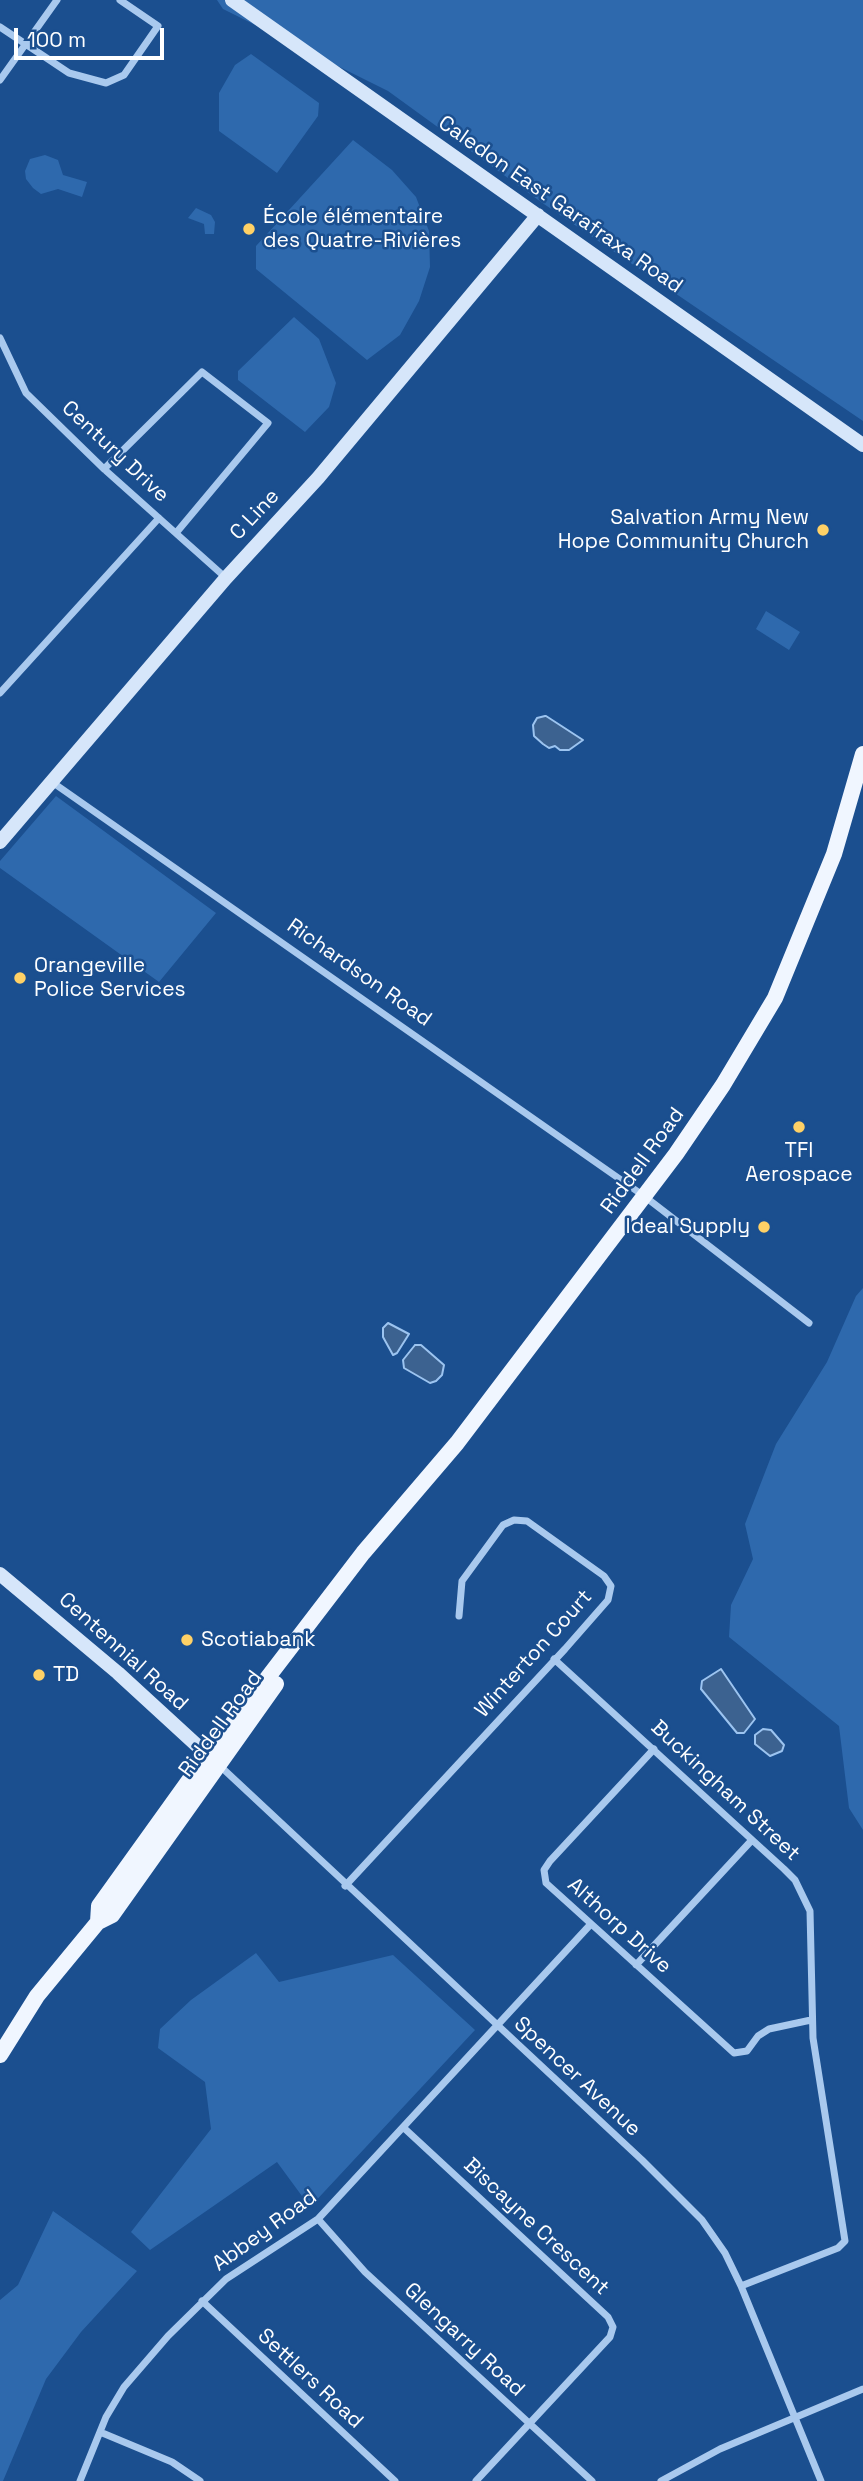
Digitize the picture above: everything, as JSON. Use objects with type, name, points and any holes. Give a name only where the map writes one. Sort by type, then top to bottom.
[{"type":"main road","name":"Riddell Road","points":[[0,2055],[37,1996],[98,1922],[99,1906],[213,1760],[363,1553],[373,1545],[457,1443],[644,1196],[723,1085],[775,998],[834,854],[863,754]]},
{"type":"street","points":[[0,80],[57,0]]},
{"type":"street","points":[[0,27],[69,73],[106,83],[124,75],[158,26],[120,0]]},
{"type":"street","name":"Caledon East Garafraxa Road","points":[[232,0],[863,445]]},
{"type":"street","name":"C Line","points":[[0,842],[226,578],[318,478],[538,215]]},
{"type":"street","name":"Century Drive","points":[[0,338],[26,393],[104,469],[226,578]]},
{"type":"street","points":[[104,469],[202,372],[268,423],[176,533]]},
{"type":"street","points":[[0,693],[159,517]]},
{"type":"street","name":"Richardson Road","points":[[52,782],[644,1196],[809,1322]]},
{"type":"street","name":"Winterton Court","points":[[345,1886],[608,1600],[611,1586],[604,1576],[527,1521],[514,1520],[503,1525],[462,1581],[459,1616]]},
{"type":"street","name":"Centennial Road","points":[[0,1574],[118,1673],[213,1760]]},
{"type":"street","name":"Buckingham Street","points":[[554,1659],[795,1880],[810,1912],[811,2020],[845,2241],[838,2248],[741,2286]]},
{"type":"street","name":"Althorp Drive","points":[[654,1749],[544,1870],[546,1883],[734,2053],[747,2051],[758,2036],[769,2029],[811,2020]]},
{"type":"street","name":"Spencer Avenue","points":[[213,1760],[684,2200],[712,2234],[741,2286],[821,2481]]},
{"type":"street","points":[[636,1965],[752,1840]]},
{"type":"street","name":"Abbey Road","points":[[80,2481],[100,2432],[124,2387],[202,2301],[226,2279],[318,2219],[590,1925]]},
{"type":"street","name":"Biscayne Crescent","points":[[404,2128],[608,2317],[613,2327],[610,2337],[476,2481]]},
{"type":"street","name":"Glengarry Road","points":[[318,2219],[365,2272],[592,2481]]},
{"type":"street","name":"Settlers Road","points":[[202,2301],[395,2481]]},
{"type":"street","points":[[661,2481],[720,2449],[863,2389]]},
{"type":"street","points":[[100,2432],[172,2462],[200,2481]]},
{"type":"shaded area","points":[[217,0],[863,0],[863,421],[541,202],[388,91],[223,9]]},
{"type":"shaded area","points":[[251,54],[319,103],[318,116],[277,173],[219,131],[219,93],[235,65]]},
{"type":"shaded area","points":[[353,140],[392,170],[416,197],[429,231],[430,267],[419,301],[400,335],[367,360],[256,269],[256,246]]},
{"type":"shaded area","points":[[45,155],[58,160],[63,175],[87,182],[82,197],[58,189],[41,194],[33,188],[26,179],[25,171],[30,159]]},
{"type":"shaded area","points":[[196,208],[211,215],[215,222],[214,234],[205,234],[204,224],[188,218]]},
{"type":"shaded area","points":[[294,317],[319,339],[336,383],[329,407],[305,432],[238,380],[238,371]]},
{"type":"shaded area","points":[[766,611],[800,632],[789,650],[756,629]]},
{"type":"shaded area","points":[[546,716],[583,740],[569,750],[560,750],[555,746],[549,748],[534,736],[533,725],[537,718]]},
{"type":"shaded area","points":[[56,796],[216,913],[159,982],[0,868],[0,861]]},
{"type":"shaded area","points":[[863,1288],[863,1830],[849,1808],[839,1726],[729,1637],[731,1605],[753,1559],[745,1524],[776,1444],[827,1362],[856,1296]]},
{"type":"shaded area","points":[[388,1323],[409,1334],[393,1355],[383,1337],[383,1328]]},
{"type":"shaded area","points":[[415,1345],[421,1345],[444,1365],[442,1375],[436,1381],[430,1383],[404,1368],[403,1360]]},
{"type":"shaded area","points":[[721,1669],[755,1719],[744,1733],[737,1733],[701,1689],[702,1681]]},
{"type":"shaded area","points":[[763,1729],[771,1730],[784,1745],[782,1751],[770,1756],[755,1744],[755,1735]]},
{"type":"shaded area","points":[[256,1953],[279,1982],[393,1955],[475,2030],[310,2207],[277,2162],[150,2250],[131,2232],[211,2129],[205,2082],[158,2048],[160,2029],[191,2000]]},
{"type":"shaded area","points":[[53,2211],[137,2271],[81,2332],[46,2379],[3,2481],[0,2481],[0,2300],[18,2285]]},
{"type":"place","name":"École élémentaire des Quatre-Rivières","points":[[249,229]]},
{"type":"place","name":"Salvation Army New Hope Community Church","points":[[823,530]]},
{"type":"place","name":"Orangeville Police Services","points":[[20,978]]},
{"type":"place","name":"TFI Aerospace","points":[[799,1127]]},
{"type":"place","name":"Ideal Supply","points":[[764,1227]]},
{"type":"place","name":"Scotiabank","points":[[187,1640]]},
{"type":"place","name":"TD","points":[[39,1675]]}]
